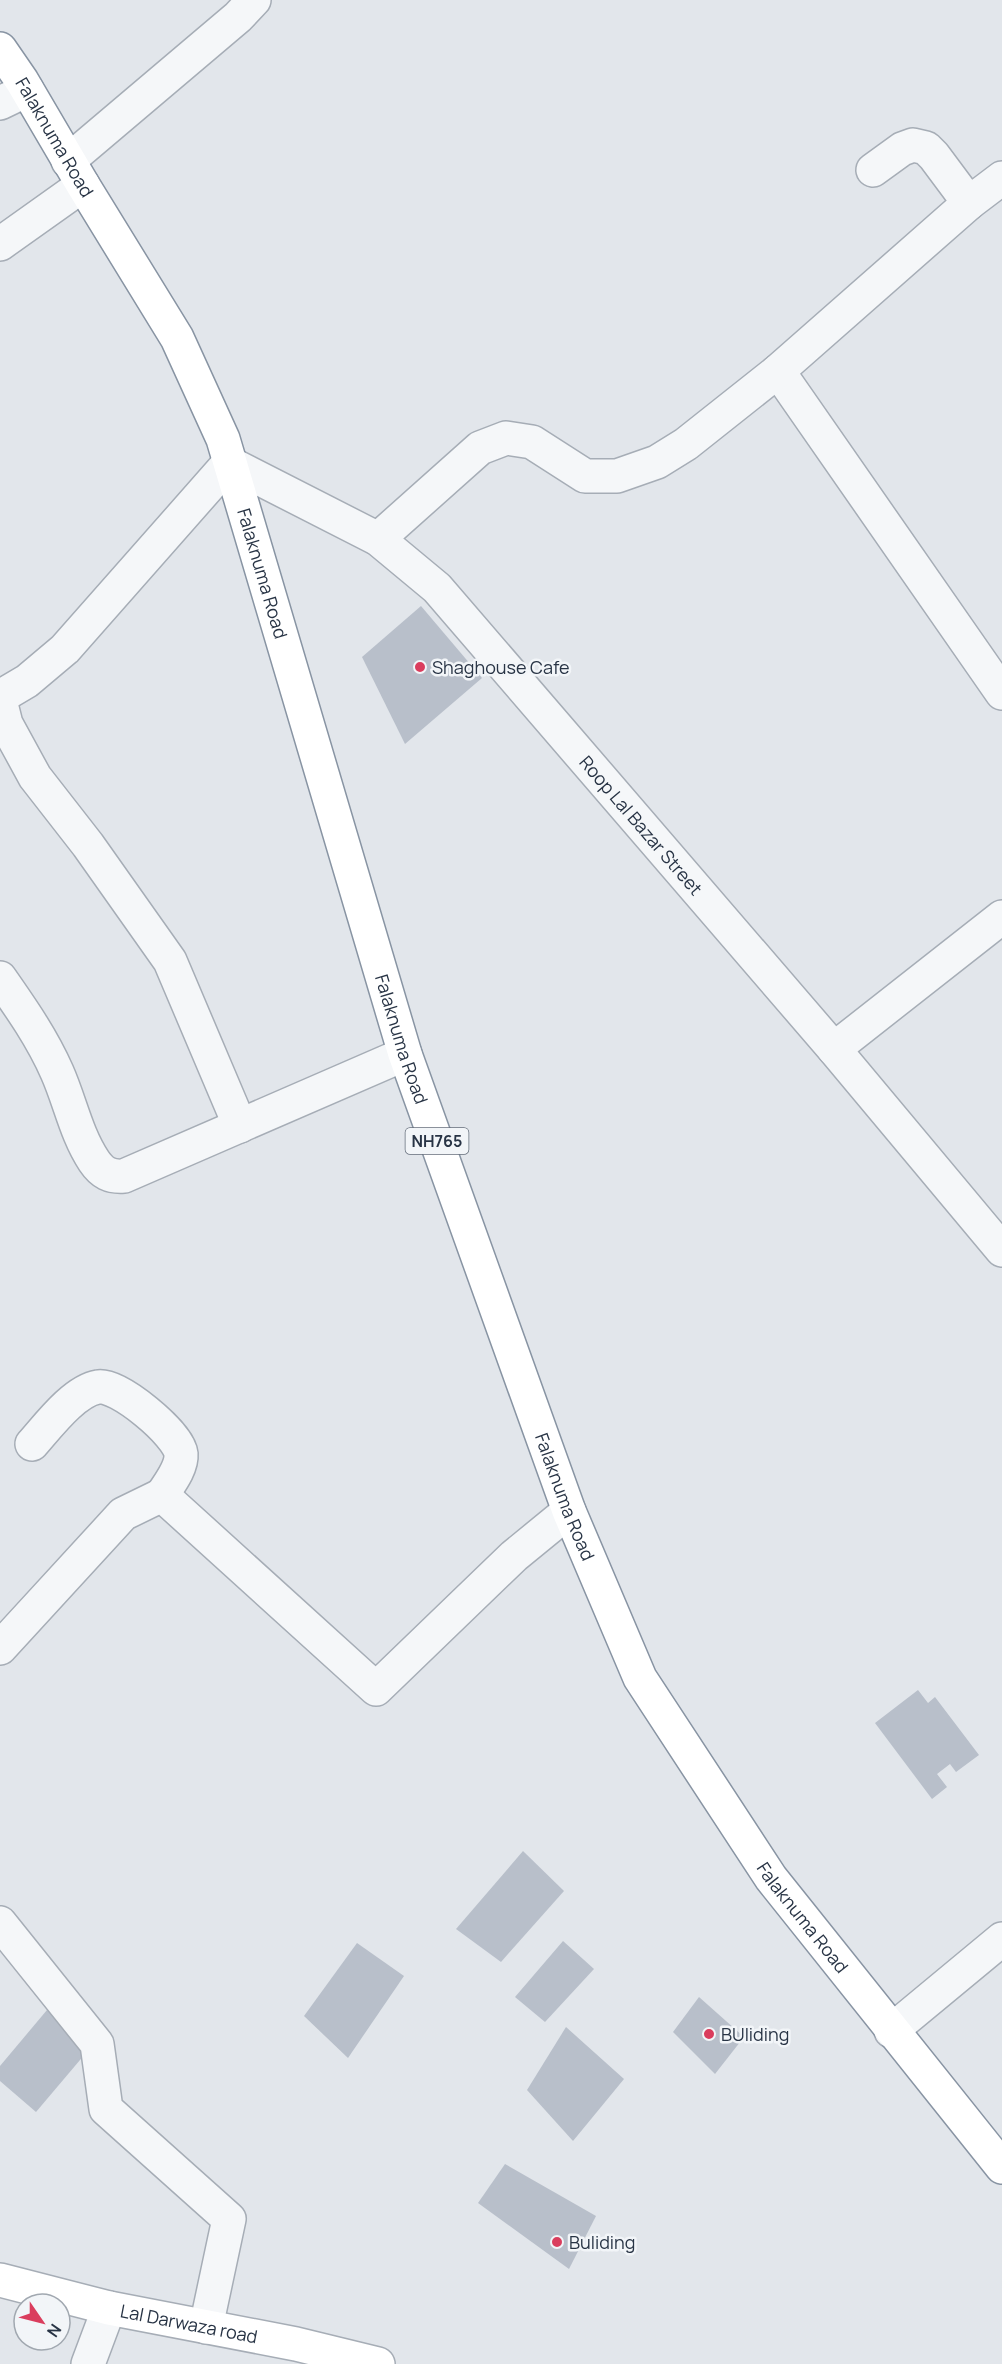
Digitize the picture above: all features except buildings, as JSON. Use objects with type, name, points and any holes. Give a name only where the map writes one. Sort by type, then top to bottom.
[{"type":"main road","name":"Falaknuma Road","points":[[0,49],[14,96],[75,173],[177,338],[223,439],[405,1054],[569,1511],[640,1678],[771,1878],[1002,2167]]},
{"type":"main road","name":"Lal Darwaza road","points":[[0,2280],[109,2308],[297,2344],[378,2364]]},
{"type":"street","points":[[0,244],[254,0]]},
{"type":"street","points":[[873,170],[902,149],[913,145],[926,148],[969,204]]},
{"type":"street","points":[[378,539],[480,448],[506,438],[532,442],[585,476],[617,476],[657,462],[686,444],[778,371],[969,204],[1002,178]]},
{"type":"street","points":[[778,371],[1002,693]]},
{"type":"street","points":[[229,463],[65,649],[38,674],[0,699],[6,724],[35,777],[88,844],[170,961],[240,1126]]},
{"type":"street","name":"Roop Lal Bazar Street","points":[[229,463],[378,539],[437,588],[834,1049],[1002,1250]]},
{"type":"street","points":[[834,1049],[1002,917]]},
{"type":"street","points":[[0,978],[27,1016],[57,1071],[84,1143],[95,1162],[106,1174],[114,1177],[124,1176],[405,1054]]},
{"type":"street","points":[[0,1648],[123,1514],[162,1496],[180,1464],[181,1453],[178,1443],[156,1420],[113,1389],[100,1386],[84,1392],[32,1444]]},
{"type":"street","points":[[162,1496],[376,1689],[514,1556],[569,1511]]},
{"type":"street","points":[[0,1923],[97,2044],[106,2109],[229,2219],[206,2327]]},
{"type":"street","points":[[891,2031],[1002,1940]]},
{"type":"street","points":[[88,2364],[109,2308]]},
{"type":"place","name":"Shaghouse Cafe","points":[[420,667]]},
{"type":"place","name":"BUliding","points":[[709,2034]]},
{"type":"place","name":"Buliding","points":[[557,2242]]}]
